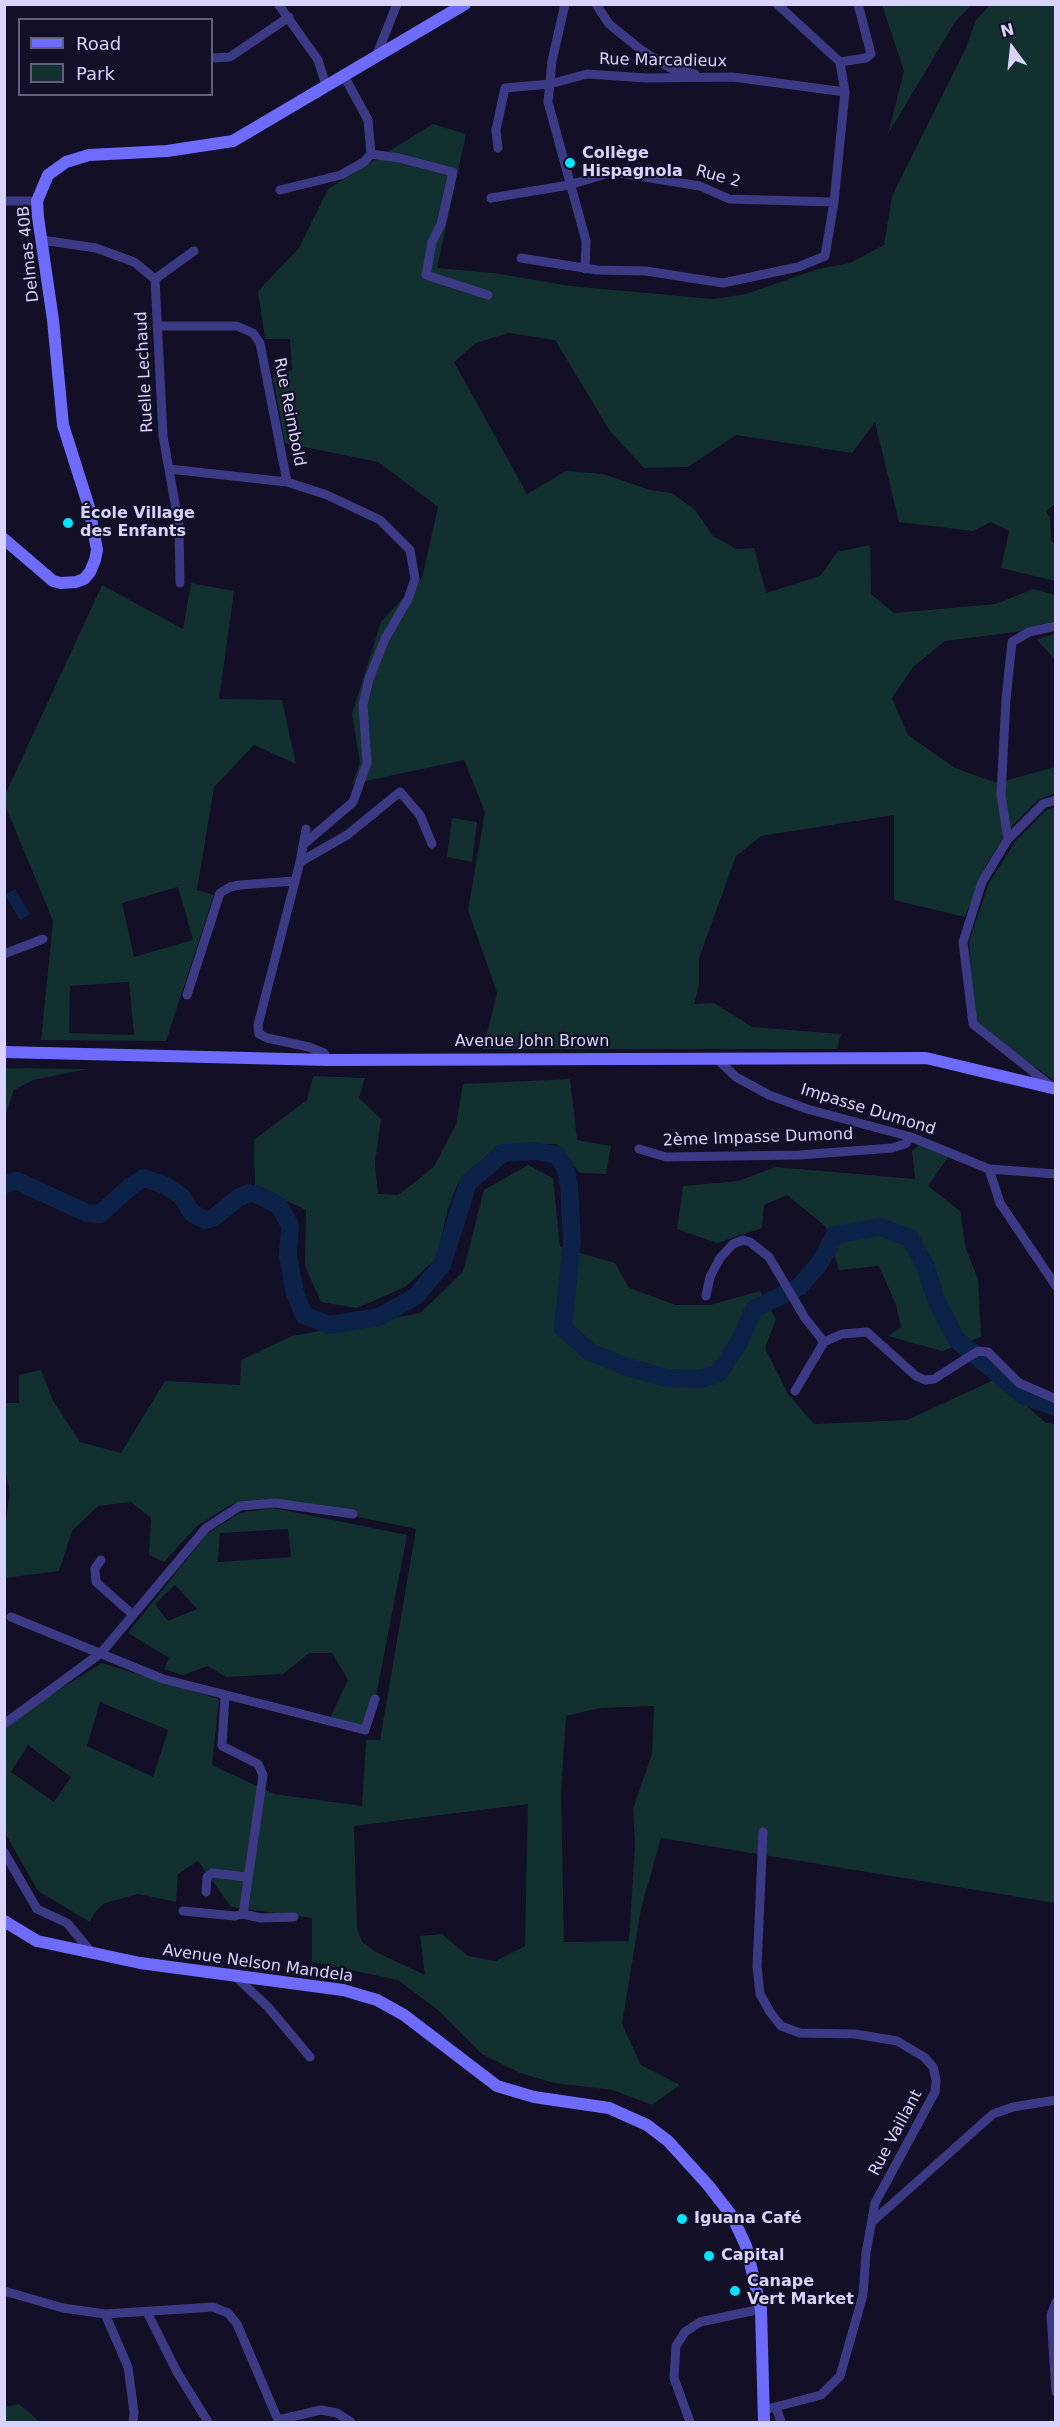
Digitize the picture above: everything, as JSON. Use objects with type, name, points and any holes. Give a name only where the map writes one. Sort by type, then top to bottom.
[{"type":"street","points":[[376,54],[397,4]]},
{"type":"street","name":"Delmas 40B","points":[[4,539],[53,581],[61,583],[84,579],[90,572],[97,550],[89,507],[63,425],[37,201],[48,175],[66,162],[89,155],[166,151],[232,141],[376,54],[465,4]]},
{"type":"street","points":[[565,4],[552,61],[548,102],[586,241],[585,269]]},
{"type":"street","points":[[596,4],[609,24],[640,49],[670,68],[709,77]]},
{"type":"street","points":[[521,258],[585,269],[646,271],[723,283],[798,267],[825,255],[834,202],[846,92],[840,62],[777,4]]},
{"type":"street","points":[[840,62],[866,58],[871,54],[858,4]]},
{"type":"street","points":[[278,5],[289,17],[318,60],[326,85]]},
{"type":"street","points":[[213,58],[230,57],[289,17]]},
{"type":"street","points":[[280,190],[341,175],[364,162],[370,154],[368,120],[343,74]]},
{"type":"street","name":"Rue Marcadieux","points":[[498,148],[496,130],[505,88],[550,84],[587,74],[646,78],[733,77],[846,92]]},
{"type":"street","points":[[370,154],[399,158],[453,172],[441,224],[432,242],[426,275],[488,295]]},
{"type":"street","name":"Rue 2","points":[[491,198],[569,185],[614,172],[700,186],[729,199],[834,202]]},
{"type":"street","points":[[4,201],[37,201]]},
{"type":"street","points":[[42,240],[106,252],[134,262],[155,279],[194,251]]},
{"type":"street","name":"Ruelle Lechaud","points":[[155,279],[163,436],[179,526],[180,583]]},
{"type":"street","name":"Rue Reimbold","points":[[157,326],[237,326],[253,333],[260,343],[287,482],[327,495],[380,520],[410,550],[415,579],[408,599],[385,639],[369,679],[363,705],[367,763],[353,802],[304,844]]},
{"type":"street","points":[[169,469],[287,482]]},
{"type":"street","points":[[1008,839],[1002,795],[1006,699],[1012,642],[1029,632],[1056,626]]},
{"type":"street","points":[[300,862],[347,835],[399,792],[420,815],[432,844]]},
{"type":"street","points":[[1056,800],[1043,804],[1008,839],[982,882],[963,942],[973,1024],[1056,1089]]},
{"type":"street","points":[[306,829],[296,881],[258,1025],[259,1034],[267,1038],[309,1047],[324,1053],[328,1060]]},
{"type":"street","points":[[187,995],[220,894],[230,887],[239,885],[296,881]]},
{"type":"street","points":[[958,922],[969,925]]},
{"type":"street","points":[[4,954],[43,939]]},
{"type":"street","name":"Avenue John Brown","points":[[4,1052],[328,1060],[926,1058],[1056,1089]]},
{"type":"street","name":"Impasse Dumond","points":[[716,1058],[736,1077],[769,1095],[807,1109],[911,1137],[989,1169],[1056,1174]]},
{"type":"street","name":"2ème Impasse Dumond","points":[[639,1149],[666,1157],[799,1155],[892,1148],[905,1144],[911,1137]]},
{"type":"street","points":[[989,1169],[1000,1203],[1056,1286]]},
{"type":"street","points":[[706,1296],[710,1277],[720,1258],[733,1244],[742,1239],[750,1242],[770,1257],[818,1336],[824,1342]]},
{"type":"street","points":[[795,1391],[824,1342],[842,1334],[867,1332],[916,1376],[925,1380],[934,1379],[978,1351],[988,1352],[1018,1383],[1056,1399]]},
{"type":"street","points":[[4,1724],[101,1653],[206,1528],[240,1506],[275,1503],[353,1514]]},
{"type":"street","points":[[101,1560],[95,1568],[96,1582],[111,1598],[132,1614]]},
{"type":"street","points":[[11,1617],[162,1679],[365,1730],[375,1699]]},
{"type":"street","points":[[225,1696],[222,1746],[258,1764],[262,1775],[243,1914]]},
{"type":"street","name":"Rue Vaillant","points":[[763,1832],[757,1966],[760,1994],[770,2012],[781,2026],[800,2033],[855,2034],[897,2041],[924,2057],[933,2067],[935,2091],[875,2203],[866,2253],[864,2288],[840,2376],[821,2395],[768,2413]]},
{"type":"street","points":[[4,1852],[37,1909],[67,1923],[92,1953]]},
{"type":"street","points":[[206,1892],[207,1877],[212,1873],[247,1877]]},
{"type":"street","points":[[183,1911],[235,1916],[243,1914],[261,1918],[294,1917]]},
{"type":"street","name":"Avenue Nelson Mandela","points":[[4,1921],[37,1941],[92,1953],[140,1963],[343,1990],[377,2000],[404,2015],[497,2086],[534,2097],[609,2108],[647,2125],[668,2141],[732,2217],[746,2246],[761,2309],[768,2413]]},
{"type":"street","points":[[236,1977],[268,2007],[310,2057]]},
{"type":"street","points":[[872,2222],[993,2114],[1013,2107],[1056,2100]]},
{"type":"street","points":[[4,2292],[63,2308],[105,2314],[213,2307],[228,2313],[237,2324],[278,2420],[321,2410],[337,2413],[351,2422]]},
{"type":"street","points":[[1056,2302],[1051,2315],[1056,2392]]},
{"type":"street","points":[[690,2422],[674,2378],[676,2346],[685,2332],[699,2322],[761,2309]]},
{"type":"street","points":[[147,2312],[177,2372],[208,2422]]},
{"type":"street","points":[[105,2314],[128,2367],[134,2412],[133,2422]]},
{"type":"street","points":[[768,2413],[781,2422]]},
{"type":"green space","points":[[882,5],[971,5],[955,22],[888,134],[904,71]]},
{"type":"green space","points":[[990,5],[1055,5],[1056,503],[1046,511],[1050,517],[1051,541],[1055,544],[1055,581],[1001,568],[1009,531],[991,522],[973,531],[899,522],[875,422],[852,453],[736,435],[688,467],[644,468],[610,431],[555,340],[508,333],[476,343],[454,362],[527,494],[566,471],[603,474],[650,490],[672,493],[695,510],[713,536],[736,549],[754,548],[766,593],[820,576],[837,552],[870,545],[871,594],[894,613],[996,604],[1033,589],[1055,595],[1055,621],[1016,632],[945,641],[913,667],[892,698],[908,735],[955,768],[997,783],[1055,767],[1055,793],[1038,800],[1010,828],[986,865],[965,917],[894,900],[894,815],[761,836],[736,856],[699,958],[699,984],[694,1004],[714,1003],[752,1027],[841,1034],[837,1049],[483,1049],[497,993],[468,910],[485,812],[464,760],[352,784],[360,763],[352,714],[381,622],[422,578],[438,507],[378,462],[285,443],[273,377],[292,370],[290,339],[265,339],[258,291],[299,248],[328,189],[433,124],[466,134],[437,268],[494,273],[570,286],[713,299],[746,294],[818,269],[850,263],[884,245],[892,196],[965,50],[976,20]]},
{"type":"green space","points":[[191,583],[234,591],[219,699],[282,700],[296,764],[254,745],[214,787],[197,890],[214,895],[166,1041],[41,1040],[53,921],[5,805],[5,795],[102,585],[183,629]],"holes":[[[178,887],[193,940],[134,957],[122,903]],[[129,982],[134,1035],[69,1033],[70,986]]]},
{"type":"green space","points":[[1056,634],[1055,659],[1036,639]]},
{"type":"green space","points":[[1055,807],[1055,1081],[974,1023],[969,941],[989,883],[1015,842],[1045,811]]},
{"type":"green space","points":[[452,818],[477,822],[472,862],[447,857]]},
{"type":"green space","points":[[5,1068],[87,1069],[33,1080],[14,1090],[5,1116]]},
{"type":"green space","points":[[313,1076],[365,1078],[359,1098],[381,1119],[375,1163],[378,1194],[398,1195],[434,1167],[456,1124],[463,1084],[570,1079],[577,1140],[611,1146],[606,1174],[580,1173],[556,1144],[498,1145],[458,1183],[448,1209],[436,1259],[405,1287],[357,1308],[321,1302],[305,1266],[306,1210],[255,1186],[254,1140],[307,1100]]},
{"type":"green space","points":[[919,1145],[948,1157],[928,1186],[960,1211],[966,1249],[978,1279],[981,1337],[942,1351],[888,1336],[901,1327],[896,1305],[879,1266],[839,1270],[826,1227],[787,1195],[764,1205],[762,1228],[717,1243],[677,1229],[683,1186],[738,1181],[776,1167],[915,1179],[912,1151]]},
{"type":"green space","points":[[528,1165],[553,1178],[560,1247],[615,1263],[629,1288],[676,1305],[710,1305],[760,1291],[776,1319],[765,1348],[788,1394],[814,1424],[907,1420],[996,1379],[1046,1423],[1055,1424],[1055,1903],[661,1838],[641,1909],[622,2024],[641,2065],[680,2085],[652,2105],[613,2090],[554,2083],[520,2073],[482,2054],[438,2010],[398,1980],[312,1962],[312,1918],[231,1907],[198,1861],[178,1874],[176,1902],[138,1894],[105,1903],[94,1913],[90,1922],[38,1891],[5,1833],[4,1718],[31,1707],[102,1663],[219,1699],[212,1765],[274,1794],[362,1806],[366,1740],[380,1740],[416,1529],[272,1499],[232,1504],[197,1526],[164,1562],[149,1555],[151,1518],[131,1502],[98,1506],[72,1531],[59,1571],[5,1578],[5,1527],[10,1492],[5,1469],[5,1403],[19,1403],[19,1375],[41,1370],[53,1401],[80,1442],[121,1453],[165,1381],[240,1385],[241,1360],[292,1336],[420,1313],[463,1272],[484,1190]],"holes":[[[100,1702],[168,1730],[153,1777],[87,1746]],[[654,1706],[652,1754],[633,1809],[635,1844],[629,1941],[564,1942],[561,1794],[566,1716],[600,1708]],[[28,1745],[71,1777],[54,1802],[11,1772]],[[528,1804],[525,1946],[496,1961],[468,1956],[442,1934],[420,1936],[425,1975],[376,1952],[362,1942],[357,1928],[354,1826]]]},
{"type":"green space","points":[[274,1508],[407,1535],[370,1727],[330,1718],[348,1680],[332,1653],[309,1653],[283,1674],[226,1677],[208,1666],[183,1675],[164,1669],[169,1658],[128,1633],[207,1534],[239,1513]],"holes":[[[288,1529],[291,1557],[218,1562],[220,1533]],[[175,1585],[197,1609],[168,1621],[155,1604]]]},
{"type":"green space","points":[[19,2404],[40,2422],[5,2422],[5,2407]]},
{"type":"water","points":[[15,889],[30,914],[20,920],[5,895]]},
{"type":"waterway","points":[[4,1184],[17,1181],[87,1213],[100,1214],[131,1186],[144,1178],[164,1185],[181,1196],[192,1213],[205,1220],[213,1218],[238,1198],[249,1193],[259,1195],[279,1206],[290,1225],[288,1255],[295,1293],[304,1315],[329,1325],[379,1317],[416,1296],[442,1265],[468,1183],[503,1153],[535,1151],[557,1155],[565,1167],[569,1186],[572,1241],[563,1328],[590,1352],[627,1367],[667,1378],[700,1379],[718,1374],[738,1344],[754,1309],[799,1287],[819,1264],[835,1235],[880,1227],[910,1238],[926,1267],[936,1300],[956,1339],[1024,1396],[1056,1407]]},
{"type":"place","name":"Collège Hispagnola","points":[[570,163]]},
{"type":"place","name":"École Village des Enfants","points":[[68,523]]},
{"type":"place","name":"Iguana Café","points":[[682,2219]]},
{"type":"place","name":"Capital","points":[[709,2256]]},
{"type":"place","name":"Canape Vert Market","points":[[735,2291]]}]
